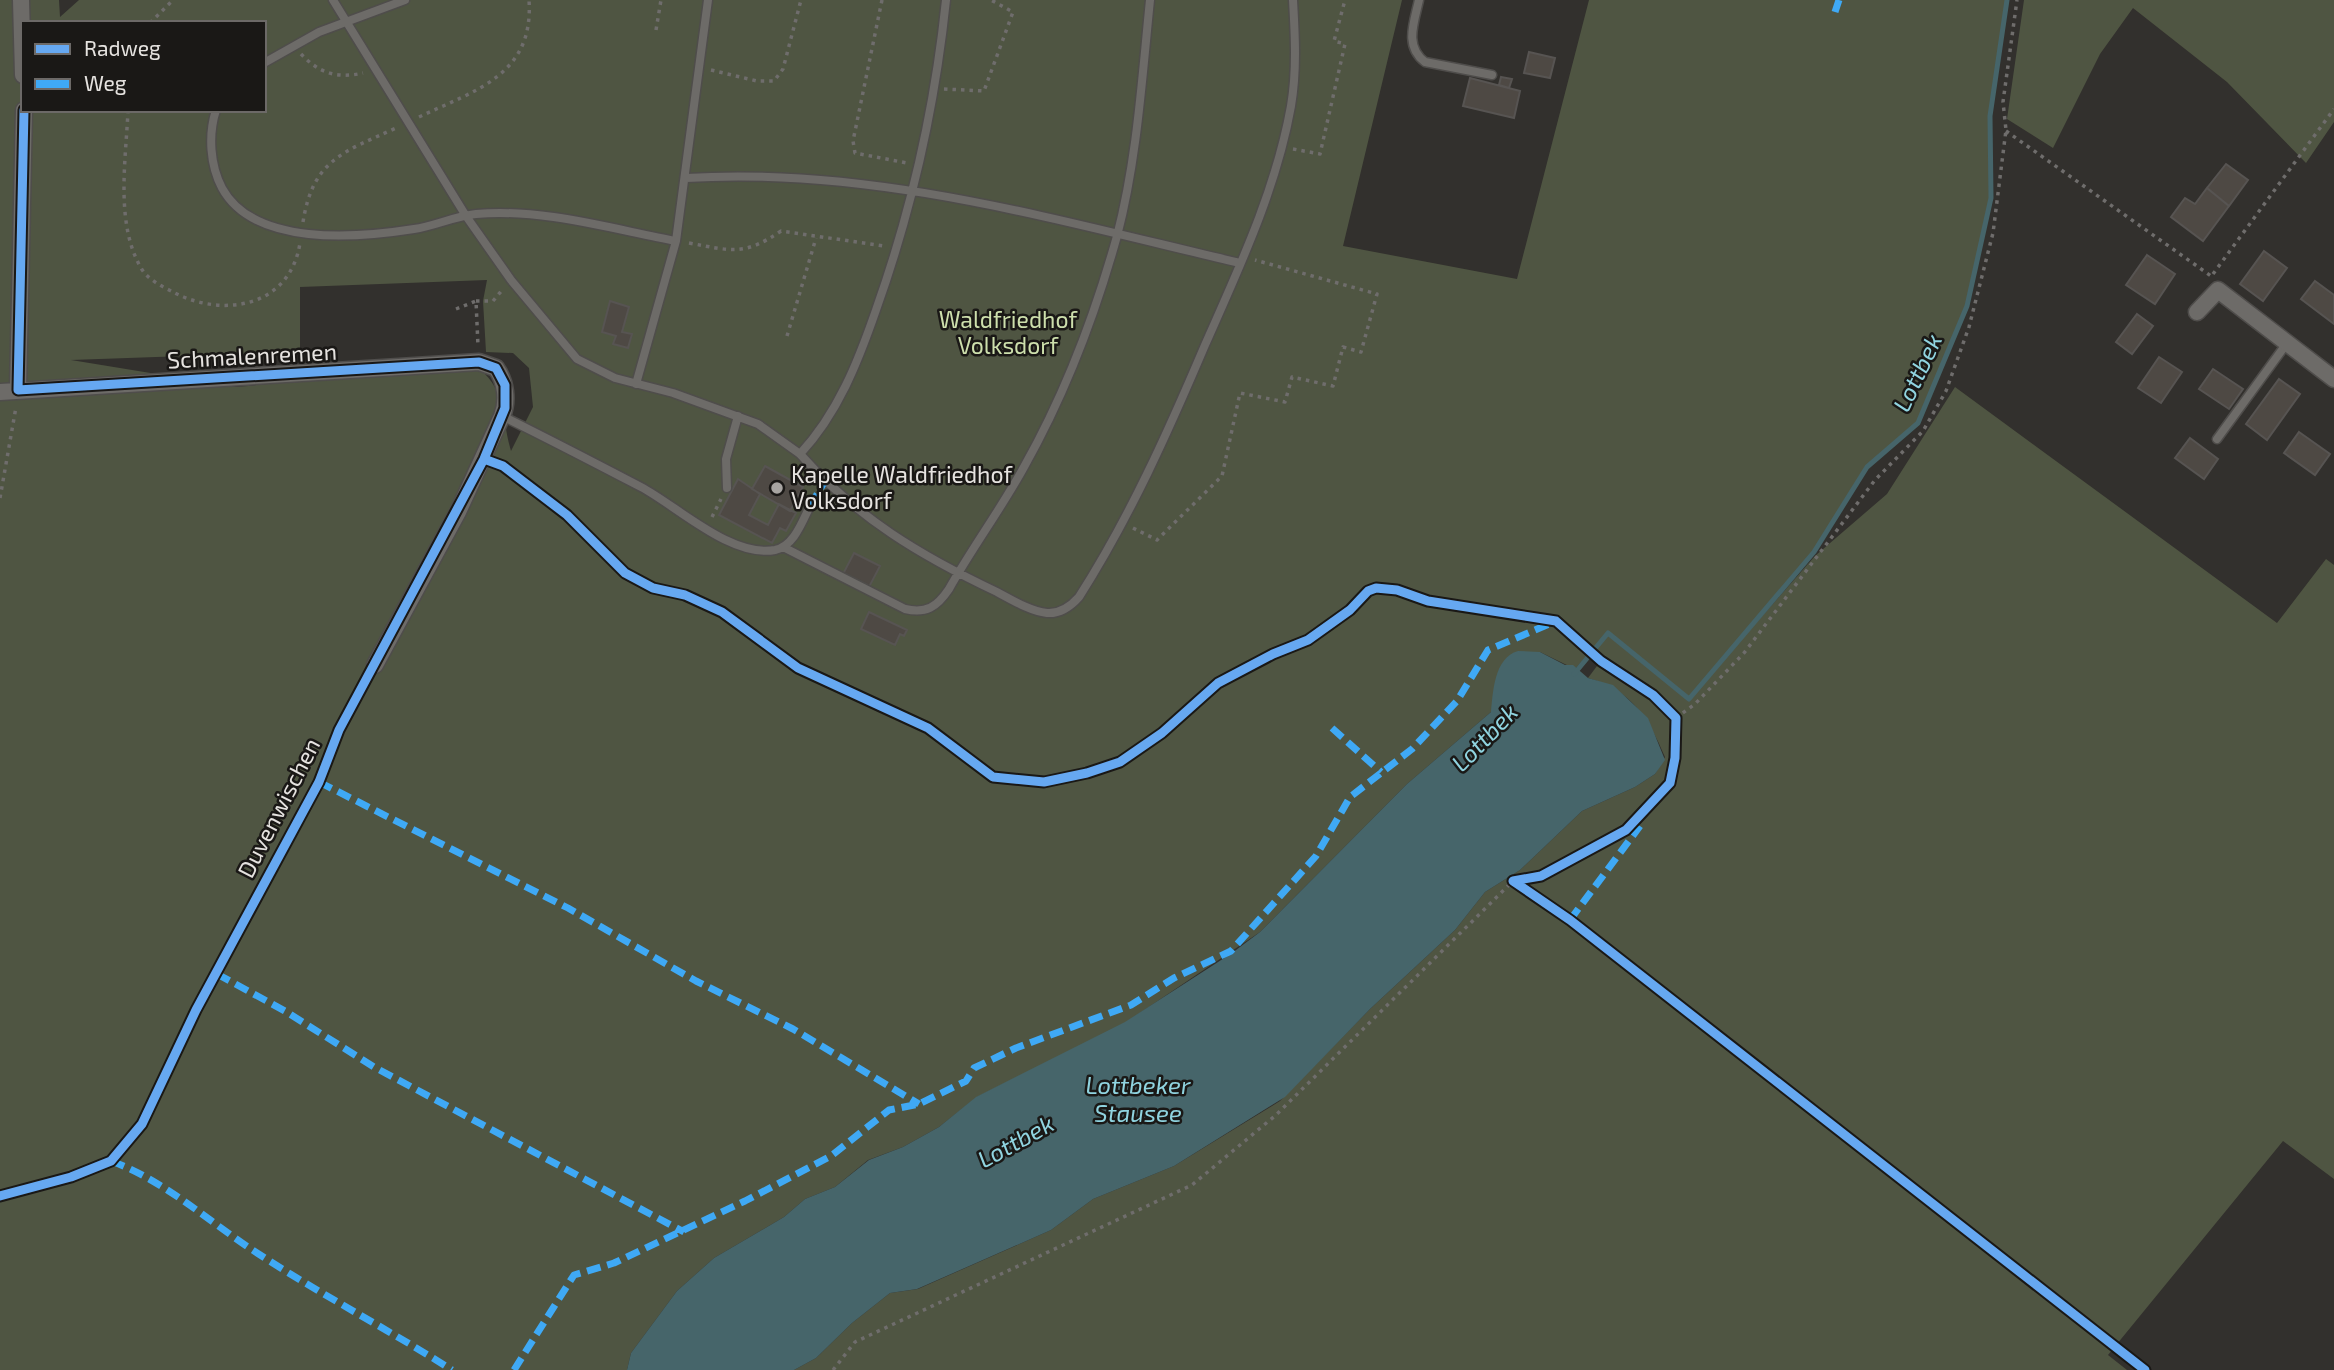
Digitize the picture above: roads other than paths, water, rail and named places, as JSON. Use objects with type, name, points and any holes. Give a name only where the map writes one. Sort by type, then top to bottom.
[{"type":"street","points":[[21,0],[22,21]]},
{"type":"street","points":[[18,390],[24,112]]},
{"type":"street","points":[[2197,312],[2218,290],[2334,379]]},
{"type":"street","name":"Schmalenremen","points":[[0,392],[484,363],[502,377],[505,408],[502,416]]},
{"type":"street","points":[[375,665],[458,512],[502,416]]},
{"type":"lane","points":[[333,0],[466,216],[511,280],[578,359],[598,371],[758,424],[800,454],[825,481],[892,537],[958,574],[1032,609],[1048,613],[1062,610],[1079,597],[1122,523],[1167,434],[1259,219],[1282,147],[1291,104],[1296,47],[1293,0]]},
{"type":"lane","points":[[266,62],[295,43],[346,20],[405,0]]},
{"type":"lane","points":[[636,384],[676,241],[708,0]]},
{"type":"lane","points":[[800,454],[821,431],[844,389],[897,249],[913,193],[935,88],[946,0]]},
{"type":"lane","points":[[783,547],[890,604],[917,612],[926,610],[941,600],[1025,466],[1066,381],[1117,235],[1133,146],[1150,0]]},
{"type":"lane","points":[[1419,0],[1412,42],[1417,56],[1425,62],[1492,75]]},
{"type":"lane","points":[[216,112],[212,154],[217,177],[228,199],[256,222],[301,233],[380,233],[415,229],[466,216],[550,217],[676,241]]},
{"type":"lane","points":[[686,178],[714,176],[818,181],[913,193],[1037,215],[1117,235],[1242,260]]},
{"type":"lane","points":[[2217,439],[2287,343]]},
{"type":"lane","points":[[502,416],[645,489],[676,511],[732,541],[761,550],[783,547],[792,539],[810,506]]},
{"type":"lane","points":[[727,488],[726,459],[738,416]]},
{"type":"water","name":"Lottbeker Stausee","points":[[1518,651],[1540,652],[1565,665],[1573,665],[1588,678],[1613,685],[1648,718],[1665,760],[1655,774],[1635,787],[1582,811],[1520,870],[1485,892],[1455,930],[1370,1009],[1285,1097],[1174,1166],[1093,1199],[1051,1230],[917,1289],[890,1293],[852,1323],[816,1358],[794,1370],[627,1370],[631,1353],[677,1291],[714,1258],[784,1217],[805,1199],[835,1187],[869,1160],[903,1147],[939,1127],[976,1097],[1125,1022],[1260,932],[1407,784],[1491,712],[1499,668],[1510,655]]},
{"type":"waterway","name":"Lottbek","points":[[1574,674],[1608,633],[1689,699],[1814,552],[1867,467],[1918,423],[1967,306],[1991,198],[1990,116],[2007,0]]},
{"type":"place","name":"Kapelle Waldfriedhof Volksdorf","points":[[777,488]]},
{"type":"park label","name":"Waldfriedhof Volksdorf","points":[[1008,333]]}]
